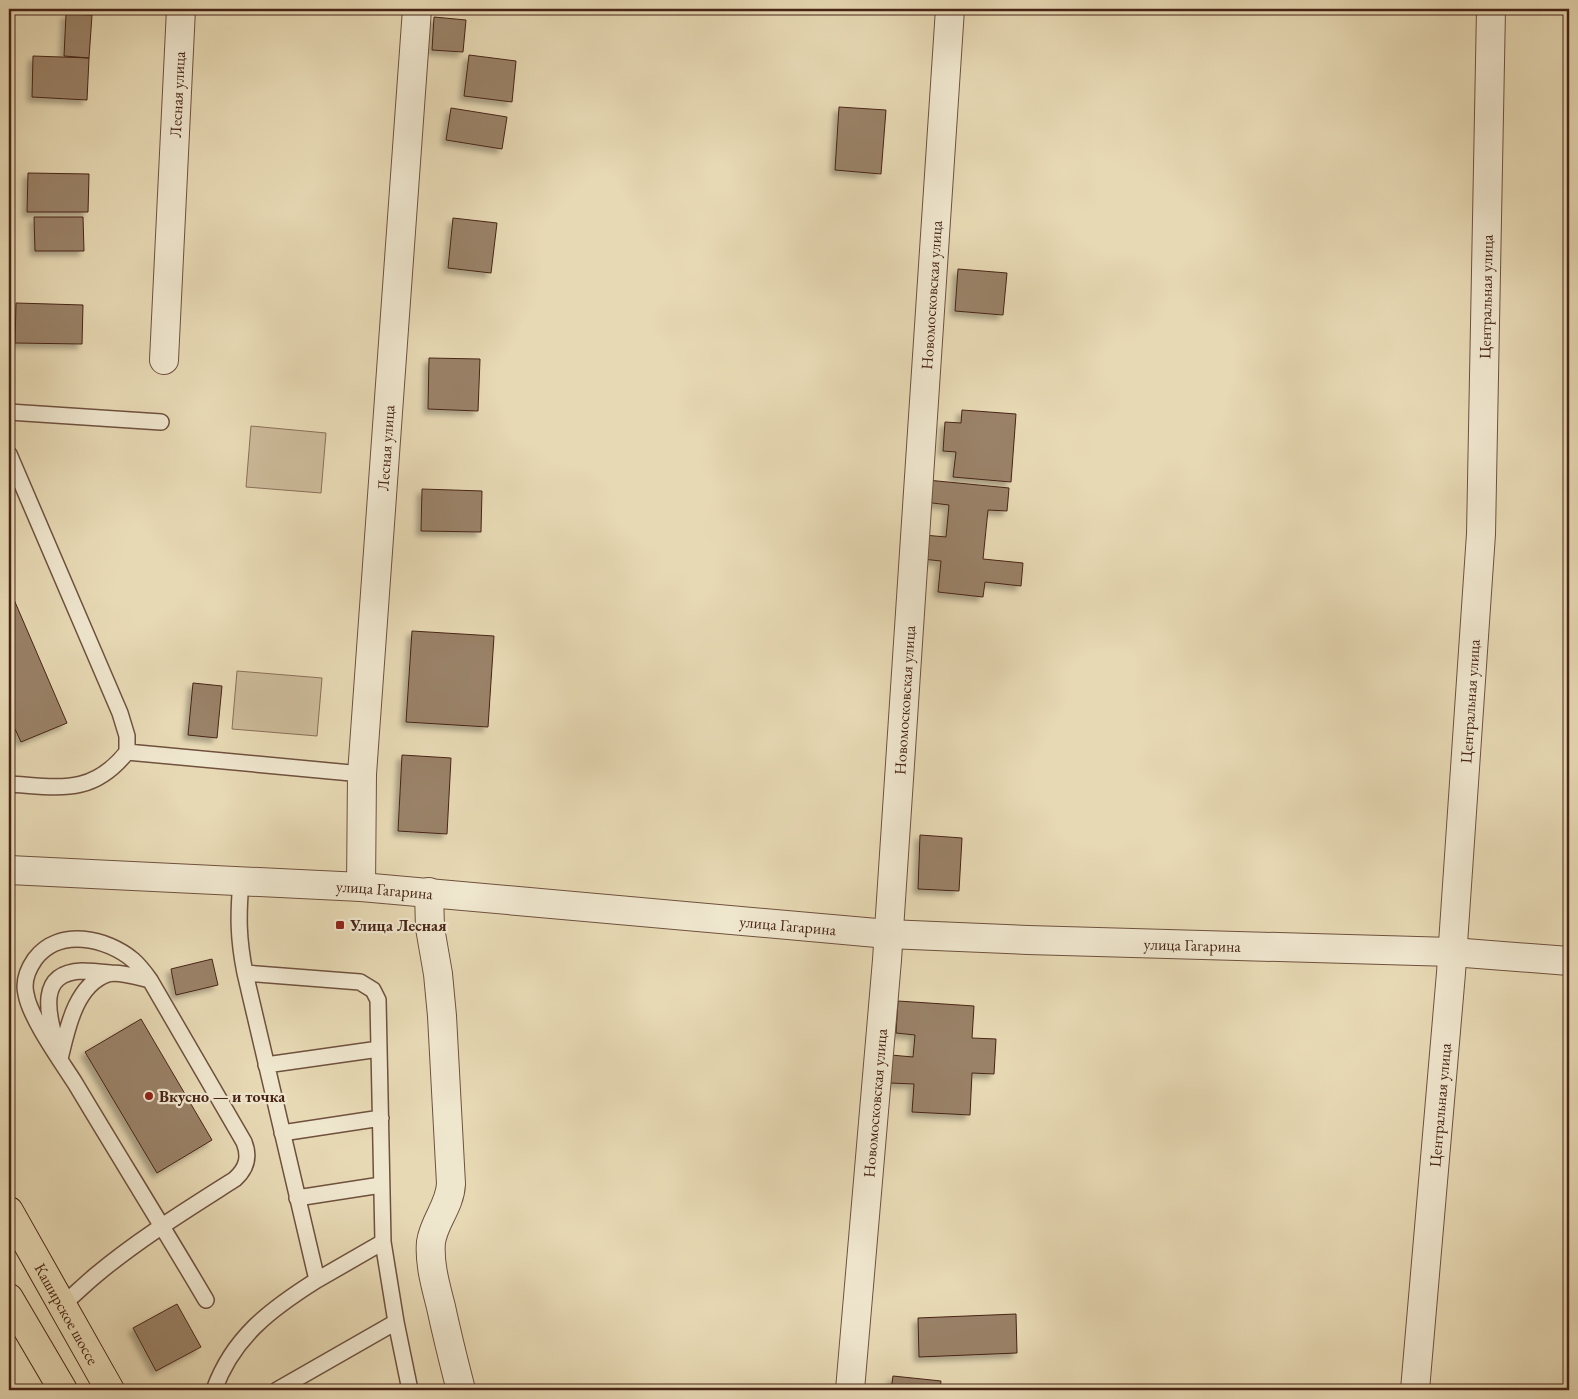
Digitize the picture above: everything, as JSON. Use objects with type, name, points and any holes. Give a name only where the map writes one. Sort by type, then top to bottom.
[{"type":"main road","name":"Каширское шоссе","points":[[9,1211],[110,1390]]},
{"type":"main road","points":[[9,1298],[63,1390]]},
{"type":"street","name":"Лесная улица","points":[[164,360],[181,9]]},
{"type":"street","name":"Лесная улица","points":[[361,887],[362,774],[417,9]]},
{"type":"street","name":"Новомосковская улица","points":[[850,1390],[888,934],[950,9]]},
{"type":"street","name":"Центральная улица","points":[[1414,1390],[1452,952],[1481,534],[1491,9]]},
{"type":"street","name":"улица Гагарина","points":[[9,870],[361,887],[888,934],[1028,940],[1452,952],[1569,961]]},
{"type":"street","points":[[429,892],[430,928],[438,974],[441,1009],[452,1184],[448,1201],[435,1225],[431,1256],[461,1390]]},
{"type":"lane","points":[[9,412],[161,422]]},
{"type":"lane","points":[[9,454],[120,713],[127,736],[127,752],[117,765],[97,780],[86,784],[61,787],[9,784]]},
{"type":"lane","points":[[127,752],[362,774]]},
{"type":"lane","points":[[241,881],[238,930],[245,973],[317,1280]]},
{"type":"lane","points":[[61,1306],[96,1275],[162,1227],[240,1174],[246,1165],[247,1154],[244,1142],[150,980],[134,961],[124,954],[101,942],[76,938],[45,948],[31,965],[27,974],[25,991],[30,1008],[60,1058],[162,1227],[206,1300]]},
{"type":"lane","points":[[60,1058],[48,1007],[48,997],[56,981],[63,975],[83,971],[134,976],[150,980]]},
{"type":"lane","points":[[60,1058],[70,1021],[81,997],[96,981],[110,973]]},
{"type":"lane","points":[[245,973],[360,982],[370,987],[378,1000],[383,1242],[396,1322],[410,1390]]},
{"type":"lane","points":[[266,1065],[379,1049]]},
{"type":"lane","points":[[282,1133],[381,1118]]},
{"type":"lane","points":[[297,1198],[381,1185]]},
{"type":"lane","points":[[214,1390],[226,1364],[245,1335],[276,1307],[317,1280],[383,1242]]},
{"type":"lane","points":[[277,1390],[396,1322]]},
{"type":"shaded area","points":[[251,426],[326,433],[321,493],[246,487]]},
{"type":"shaded area","points":[[237,671],[322,678],[317,736],[232,729]]},
{"type":"building","points":[[66,14],[92,15],[89,58],[64,56]]},
{"type":"building","points":[[434,17],[466,20],[463,52],[432,50]]},
{"type":"building","points":[[469,55],[516,61],[512,102],[464,96]]},
{"type":"building","points":[[33,56],[89,58],[87,100],[32,97]]},
{"type":"building","points":[[839,107],[886,110],[881,174],[835,170]]},
{"type":"building","points":[[451,108],[507,117],[502,149],[446,140]]},
{"type":"building","points":[[28,173],[89,174],[88,212],[27,212]]},
{"type":"building","points":[[34,217],[83,217],[84,251],[35,251]]},
{"type":"building","points":[[453,218],[497,223],[491,273],[448,268]]},
{"type":"building","points":[[958,269],[1007,273],[1003,315],[955,311]]},
{"type":"building","points":[[16,303],[83,305],[82,344],[15,343]]},
{"type":"building","points":[[429,358],[480,359],[478,411],[428,409]]},
{"type":"building","points":[[962,410],[1016,414],[1011,482],[953,477],[956,452],[943,451],[945,422],[961,423]]},
{"type":"building","points":[[927,480],[1009,488],[1007,511],[988,510],[983,559],[1023,563],[1021,586],[985,582],[983,597],[938,592],[941,561],[922,559],[924,535],[946,537],[949,505],[924,502]]},
{"type":"building","points":[[422,489],[482,491],[481,532],[421,531]]},
{"type":"building","points":[[9,588],[67,723],[21,742],[15,729],[9,731]]},
{"type":"building","points":[[412,631],[494,636],[488,727],[406,722]]},
{"type":"building","points":[[193,683],[222,686],[217,738],[188,735]]},
{"type":"building","points":[[402,755],[451,758],[447,834],[398,831]]},
{"type":"building","points":[[920,835],[962,838],[959,891],[918,889]]},
{"type":"building","points":[[212,959],[218,985],[176,995],[171,969]]},
{"type":"building","points":[[898,1001],[974,1006],[972,1038],[996,1039],[994,1074],[972,1073],[970,1115],[912,1112],[914,1084],[890,1083],[891,1055],[913,1057],[915,1035],[896,1033]]},
{"type":"building","name":"Вкусно — и точка","points":[[141,1019],[212,1140],[157,1173],[85,1052]]},
{"type":"building","points":[[177,1304],[201,1347],[156,1371],[133,1328]]},
{"type":"building","points":[[1016,1314],[1017,1353],[919,1357],[918,1318]]},
{"type":"building","points":[[893,1376],[941,1381],[940,1390],[891,1390]]},
{"type":"place","name":"Улица Лесная","points":[[340,925]]},
{"type":"place","name":"Вкусно — и точка","points":[[149,1096]]}]
